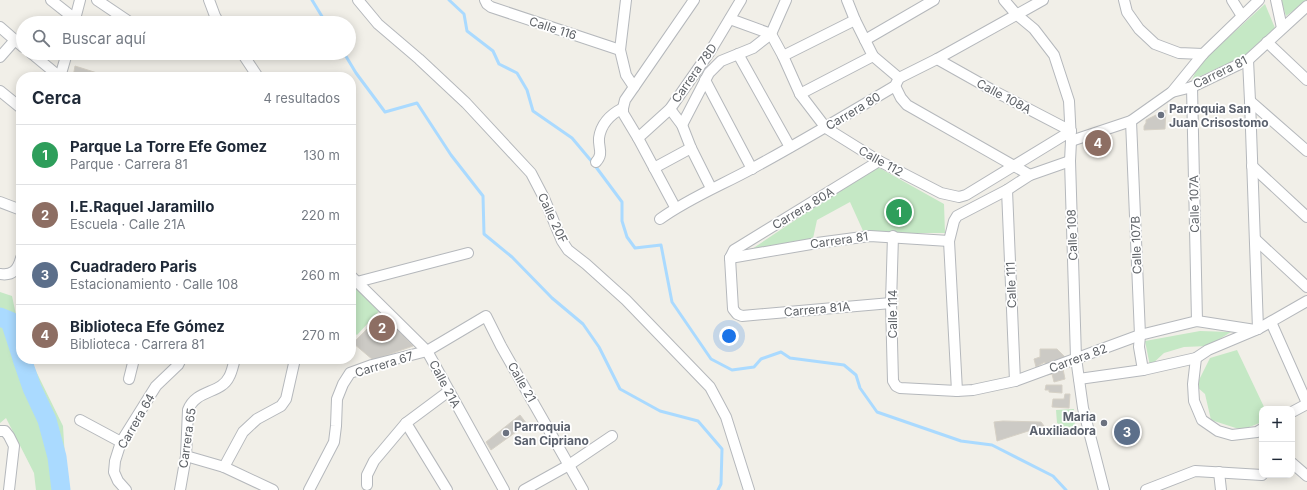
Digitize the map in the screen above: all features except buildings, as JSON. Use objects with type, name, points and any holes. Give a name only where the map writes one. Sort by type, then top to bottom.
[{"type":"street","points":[[51,0],[69,16]]},
{"type":"street","points":[[75,16],[80,0]]},
{"type":"street","points":[[97,0],[121,16]]},
{"type":"street","points":[[209,0],[215,16]]},
{"type":"street","name":"Calle 20F","points":[[358,0],[378,24],[466,103],[531,173],[544,198],[562,241],[568,250],[626,300],[710,387],[726,417],[749,490]]},
{"type":"street","points":[[626,0],[620,50],[626,76],[634,87]]},
{"type":"street","name":"Carrera 78D","points":[[638,138],[670,109],[711,50],[741,0]]},
{"type":"street","points":[[682,125],[709,72],[722,61],[753,48],[771,34],[786,0]]},
{"type":"street","points":[[847,0],[854,20],[873,56],[897,82],[901,98],[907,105],[1030,175]]},
{"type":"street","points":[[865,40],[934,0]]},
{"type":"street","name":"Calle 108","points":[[1004,0],[1016,14],[1034,29],[1054,55],[1069,102],[1076,358],[1083,408],[1104,490]]},
{"type":"street","name":"Carrera 80","points":[[660,219],[675,208],[752,169],[826,128],[897,82],[1043,0]]},
{"type":"street","points":[[1124,0],[1127,12],[1139,29],[1155,44],[1179,53],[1204,54]]},
{"type":"street","points":[[1232,0],[1242,16]]},
{"type":"street","name":"Carrera 81","points":[[1071,136],[1131,121],[1172,92],[1204,54],[1259,0]]},
{"type":"street","points":[[1276,0],[1282,28]]},
{"type":"street","name":"Calle 116","points":[[486,2],[491,7],[620,50]]},
{"type":"street","points":[[675,208],[623,113],[623,108],[625,100],[690,2]]},
{"type":"street","name":"Carrera 81","points":[[1172,92],[1192,87],[1248,60],[1282,28],[1305,11]]},
{"type":"street","points":[[730,19],[771,34]]},
{"type":"street","points":[[783,56],[854,20]]},
{"type":"street","points":[[0,27],[15,40],[0,57]]},
{"type":"street","name":"Calle 112","points":[[771,34],[783,56],[800,94],[826,128],[879,161],[941,193],[958,197],[966,195],[1013,165],[1071,136]]},
{"type":"street","points":[[1267,42],[1307,80]]},
{"type":"street","points":[[738,54],[790,147]]},
{"type":"street","points":[[800,94],[873,56]]},
{"type":"street","name":"Calle 108A","points":[[937,59],[1071,136]]},
{"type":"street","points":[[39,60],[54,72]]},
{"type":"street","points":[[61,72],[65,60]]},
{"type":"street","points":[[247,60],[255,72]]},
{"type":"street","points":[[1248,60],[1257,329]]},
{"type":"street","points":[[705,80],[752,169]]},
{"type":"street","name":"Calle 107A","points":[[1192,87],[1196,321]]},
{"type":"street","points":[[0,92],[16,104]]},
{"type":"street","points":[[1250,101],[1307,151]]},
{"type":"street","points":[[596,162],[600,155],[599,138],[605,122],[618,110],[623,108]]},
{"type":"street","points":[[670,109],[682,125],[691,148],[712,188]]},
{"type":"street","name":"Calle 107B","points":[[1131,121],[1140,335],[1139,347],[1143,370]]},
{"type":"street","points":[[654,168],[691,148]]},
{"type":"street","name":"Carrera 80A","points":[[730,258],[734,250],[879,161]]},
{"type":"street","points":[[957,391],[948,241],[954,221],[957,216],[1007,190],[1030,175],[1070,161]]},
{"type":"street","points":[[1252,166],[1307,217]]},
{"type":"street","name":"Calle 111","points":[[1007,190],[1015,381]]},
{"type":"street","points":[[0,202],[16,208]]},
{"type":"street","name":"Carrera 81","points":[[730,258],[817,243],[870,236],[893,236],[948,241]]},
{"type":"street","name":"Calle 114","points":[[893,236],[891,303],[893,382],[900,388]]},
{"type":"street","points":[[1255,238],[1307,287]]},
{"type":"street","points":[[356,279],[468,253]]},
{"type":"street","name":"Carrera 81A","points":[[730,258],[734,309],[737,314],[742,316],[891,303]]},
{"type":"street","points":[[0,274],[8,274],[16,270]]},
{"type":"street","name":"Calle 21A","points":[[356,281],[427,351],[448,392],[504,490]]},
{"type":"street","points":[[1259,432],[1232,435],[1218,431],[1202,420],[1194,401],[1193,384],[1196,358],[1208,350],[1271,322],[1307,301]]},
{"type":"street","name":"Carrera 67","points":[[309,490],[334,442],[337,398],[350,373],[372,365],[427,351],[486,316]]},
{"type":"street","name":"Calle 21","points":[[486,316],[501,346],[582,490]]},
{"type":"street","name":"Carrera 82","points":[[900,388],[957,391],[973,390],[1015,381],[1140,335],[1196,321],[1257,329]]},
{"type":"street","points":[[1271,322],[1307,404],[1295,410]]},
{"type":"street","name":"Carrera 82","points":[[1079,379],[1143,370],[1196,358]]},
{"type":"street","points":[[129,380],[133,364]]},
{"type":"street","name":"Carrera 64","points":[[126,490],[118,481],[114,472],[115,461],[121,442],[156,386],[179,364]]},
{"type":"street","name":"Carrera 65","points":[[180,490],[186,456],[188,410],[191,403],[198,396],[224,384],[230,377],[234,364]]},
{"type":"street","points":[[224,467],[243,432],[257,419],[281,406],[286,399],[294,364]]},
{"type":"street","points":[[366,485],[367,475],[374,461],[406,423],[448,392]]},
{"type":"street","points":[[80,420],[121,442]]},
{"type":"street","points":[[406,423],[447,490]]},
{"type":"street","points":[[0,430],[5,431],[14,446],[9,490]]},
{"type":"street","points":[[524,490],[569,465],[612,436]]},
{"type":"street","points":[[186,456],[224,467],[273,490]]},
{"type":"street","points":[[1295,466],[1307,476]]},
{"type":"street","points":[[1146,490],[1195,471],[1259,475]]},
{"type":"street","points":[[1219,472],[1221,490]]},
{"type":"green space","points":[[1281,0],[1307,0],[1307,1],[1286,16]]},
{"type":"green space","points":[[1265,4],[1275,28],[1244,56],[1192,80],[1195,73],[1207,57]]},
{"type":"green space","points":[[876,166],[944,204],[945,233],[864,233],[850,202],[817,220],[812,243],[746,253]]},
{"type":"green space","points":[[356,286],[381,309],[357,335],[356,334]]},
{"type":"green space","points":[[0,292],[12,296],[16,315],[16,364],[32,364],[63,426],[67,490],[36,490],[34,473],[6,418],[0,423]]},
{"type":"green space","points":[[1200,331],[1231,332],[1208,346],[1184,347],[1164,353],[1150,366],[1145,341]]},
{"type":"green space","points":[[1237,350],[1264,406],[1259,406],[1259,423],[1242,430],[1211,420],[1205,394],[1196,386],[1210,358]]},
{"type":"green space","points":[[1074,409],[1075,429],[1059,429],[1056,410]]},
{"type":"waterway","points":[[312,0],[322,16]]},
{"type":"waterway","points":[[449,0],[464,14],[467,31],[493,51],[499,64],[517,73],[527,90],[533,111],[572,138],[593,163],[622,202],[622,221],[627,237],[635,248],[661,245],[672,302],[711,359],[732,370],[754,367],[761,359],[781,352],[790,358],[844,365],[856,375],[860,388],[877,412],[961,441],[992,445],[1053,476],[1066,490]]},
{"type":"waterway","points":[[348,60],[355,72]]},
{"type":"waterway","points":[[356,73],[385,112],[417,103],[451,155],[483,196],[484,234],[512,257],[552,298],[583,324],[599,347],[620,389],[660,411],[698,421],[722,449],[721,484],[718,490]]},
{"type":"waterway","points":[[0,317],[10,321],[16,340]]},
{"type":"waterway","points":[[24,364],[32,388],[47,420],[57,457],[61,490]]},
{"type":"place","name":"Parroquia San Juan Crisostomo","points":[[1161,115]]},
{"type":"place","name":"Biblioteca Efe Gómez","points":[[1098,143]]},
{"type":"place","name":"Parque La Torre Efe Gomez","points":[[899,212]]},
{"type":"place","name":"I.E.Raquel Jaramillo","points":[[382,328]]},
{"type":"place","name":"Maria Auxiliadora","points":[[1104,423]]},
{"type":"place","name":"Cuadradero Paris","points":[[1127,432]]},
{"type":"place","name":"Parroquia San Cipriano","points":[[506,433]]}]
